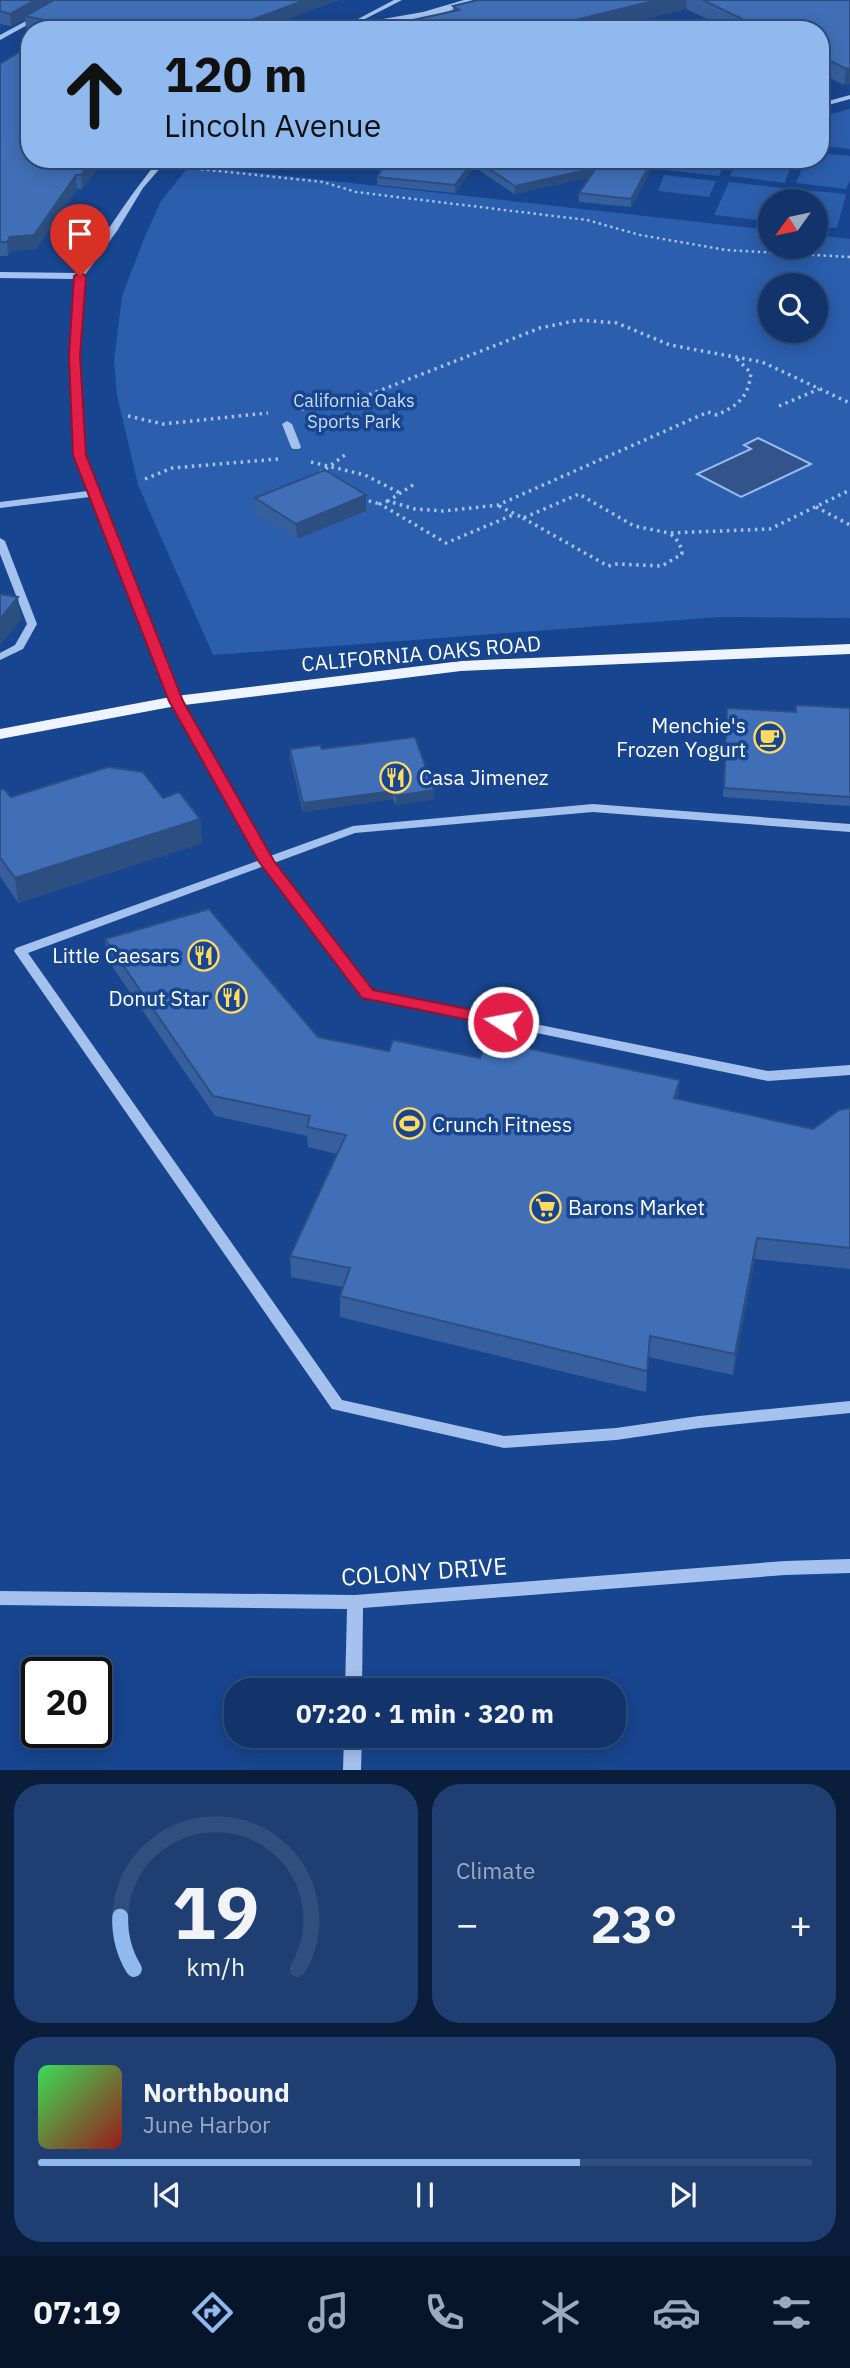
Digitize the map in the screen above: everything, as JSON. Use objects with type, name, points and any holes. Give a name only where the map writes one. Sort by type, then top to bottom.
[{"type":"main road","name":"CALIFORNIA OAKS ROAD","points":[[0,734],[176,701],[461,666],[850,649]]},
{"type":"street","points":[[31,21],[69,0]]},
{"type":"street","points":[[358,21],[399,0]]},
{"type":"street","points":[[381,21],[415,18],[451,9],[470,0]]},
{"type":"street","points":[[0,38],[21,26]]},
{"type":"street","points":[[157,168],[141,187],[114,232],[80,276],[74,356],[79,455],[176,701],[267,862],[368,994],[768,1076],[850,1070]]},
{"type":"street","points":[[0,275],[80,276]]},
{"type":"street","points":[[287,424],[296,447]]},
{"type":"street","points":[[0,505],[95,493]]},
{"type":"street","points":[[0,541],[33,624],[19,647],[0,657]]},
{"type":"street","points":[[850,828],[593,808],[353,830],[20,951],[337,1405],[504,1442],[616,1434],[699,1422],[850,1407]]},
{"type":"street","name":"COLONY DRIVE","points":[[0,1598],[355,1602],[785,1567],[850,1566]]},
{"type":"street","points":[[354,1678],[355,1602]]},
{"type":"street","points":[[352,1769],[353,1748]]},
{"type":"lane","points":[[829,103],[850,97]]},
{"type":"path","points":[[189,168],[323,182],[356,192],[587,220],[640,235],[726,250],[850,257]]},
{"type":"path","points":[[300,410],[353,401],[540,328],[563,322],[591,320],[617,323],[670,345],[717,351],[736,358],[762,362],[850,403]]},
{"type":"path","points":[[388,501],[412,508],[439,511],[472,510],[498,505],[708,412],[717,415],[742,404],[749,389],[751,373],[736,358]]},
{"type":"path","points":[[779,406],[820,388]]},
{"type":"path","points":[[128,416],[163,424],[274,412]]},
{"type":"path","points":[[310,479],[345,455]]},
{"type":"path","points":[[145,479],[172,468],[281,459]]},
{"type":"path","points":[[303,461],[365,475],[401,493]]},
{"type":"path","points":[[380,504],[413,485]]},
{"type":"path","points":[[523,518],[579,494],[634,526],[669,533],[770,529],[850,491]]},
{"type":"path","points":[[358,498],[380,504],[446,543],[515,514]]},
{"type":"path","points":[[498,505],[608,566],[617,562],[646,568],[671,563],[682,554],[682,549],[679,540],[669,533]]},
{"type":"path","points":[[815,507],[850,525]]},
{"type":"green space","points":[[850,109],[850,149],[829,147],[829,115]]},
{"type":"green space","points":[[829,154],[850,156],[850,180],[846,189],[796,183],[802,168],[829,168]]},
{"type":"green space","name":"California Oaks Sports Park","points":[[188,168],[217,168],[758,229],[758,259],[828,259],[828,236],[850,239],[850,618],[720,617],[213,655],[138,485],[117,395],[114,361],[122,296],[161,201]]},
{"type":"green space","points":[[667,168],[723,168],[719,176],[666,170]]},
{"type":"green space","points":[[734,168],[790,168],[785,183],[730,176]]},
{"type":"green space","points":[[664,175],[716,181],[709,197],[658,191]]},
{"type":"green space","points":[[729,182],[782,188],[758,189],[758,220],[714,215]]},
{"type":"green space","points":[[828,192],[846,194],[837,228],[828,227]]},
{"type":"shaded area","points":[[758,438],[811,464],[741,497],[697,474],[751,449],[744,445]]},
{"type":"building","points":[[0,0],[35,0],[10,14],[0,11]]},
{"type":"building","points":[[54,0],[305,0],[249,21],[49,21],[25,16]]},
{"type":"building","points":[[478,0],[657,0],[572,21],[408,21],[459,10],[453,6]]},
{"type":"building","points":[[703,0],[850,0],[850,68],[846,69],[829,60],[829,21],[746,21]]},
{"type":"building","points":[[21,51],[21,168],[87,168],[81,175],[76,175],[34,235],[10,237],[7,242],[0,242],[0,64]]},
{"type":"building","points":[[382,168],[467,168],[455,185],[377,177]]},
{"type":"building","points":[[488,168],[596,168],[515,186]]},
{"type":"building","points":[[596,168],[648,168],[631,199],[579,193]]},
{"type":"building","points":[[325,470],[366,495],[296,524],[255,498]]},
{"type":"building","points":[[0,594],[18,597],[0,619]]},
{"type":"building","points":[[796,705],[850,708],[850,797],[724,788],[727,708],[796,712]]},
{"type":"building","points":[[415,737],[434,790],[396,796],[393,791],[303,803],[290,749],[320,745],[322,749]]},
{"type":"building","points":[[108,767],[143,772],[163,798],[179,792],[200,819],[15,878],[0,857],[0,790],[4,789],[11,797]]},
{"type":"building","name":"Barons Market","points":[[209,909],[318,1037],[389,1051],[393,1040],[480,1058],[488,1040],[680,1080],[674,1098],[813,1129],[839,1110],[850,1108],[850,1248],[757,1238],[735,1354],[650,1336],[647,1371],[340,1296],[350,1268],[290,1256],[346,1135],[307,1127],[310,1116],[213,1096],[105,939]]},
{"type":"place","name":"Menchie's Frozen Yogurt","points":[[769,737]]},
{"type":"place","name":"Casa Jimenez","points":[[396,777]]},
{"type":"place","name":"Little Caesars","points":[[203,955]]},
{"type":"place","name":"Donut Star","points":[[232,998]]},
{"type":"place","name":"Crunch Fitness","points":[[409,1124]]},
{"type":"place","name":"Barons Market","points":[[545,1207]]},
{"type":"route","points":[[80,276],[74,356],[79,455],[176,701],[267,862],[368,994],[503,1022]]}]
